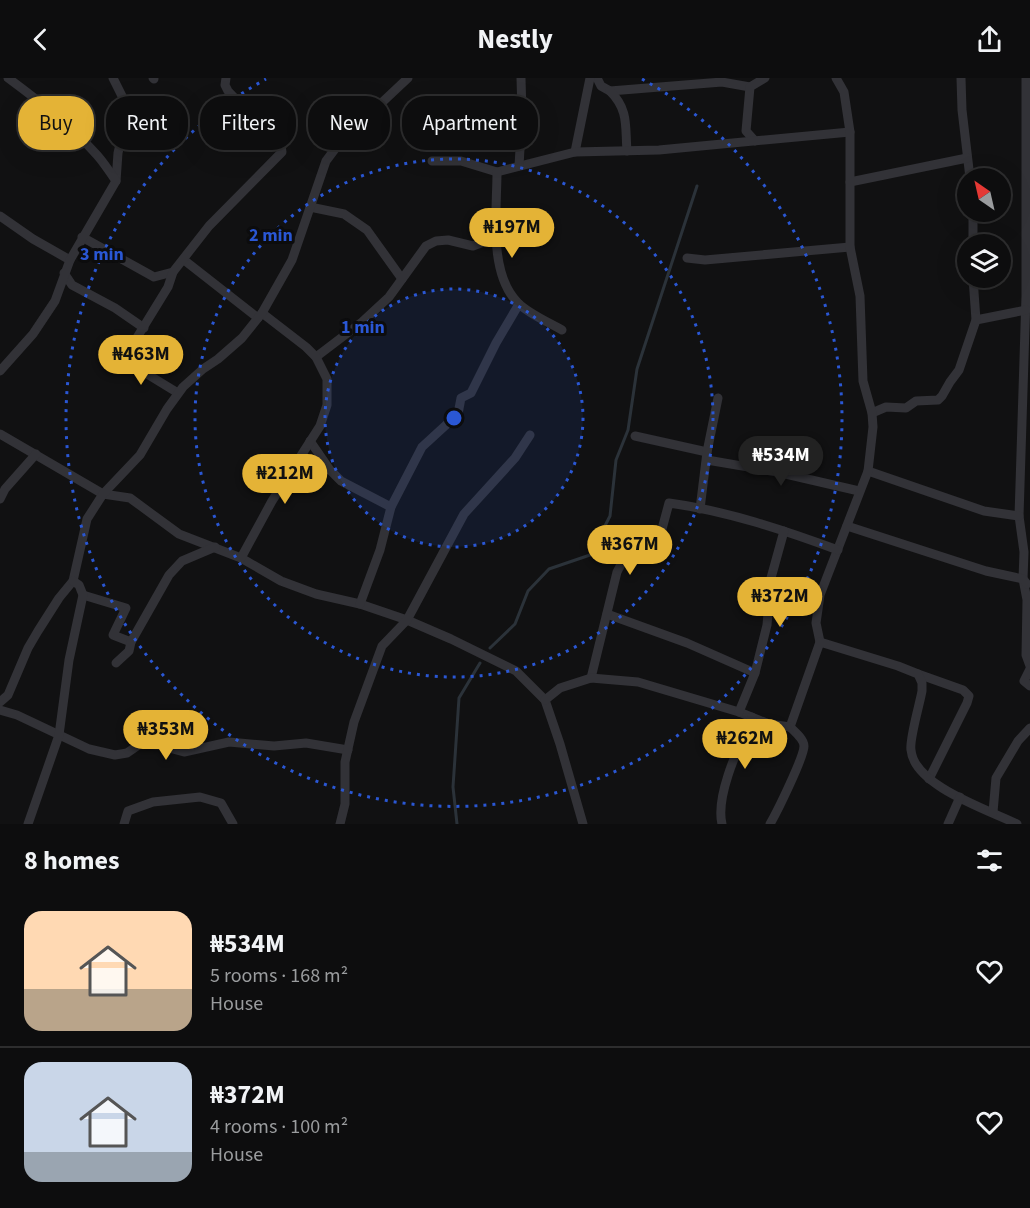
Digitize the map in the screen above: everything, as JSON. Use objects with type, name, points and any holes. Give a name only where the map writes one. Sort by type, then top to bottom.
[{"type":"street","points":[[8,78],[68,127],[98,156],[116,181]]},
{"type":"street","points":[[2,366],[33,334],[55,301],[70,260],[116,181],[126,104],[113,78]]},
{"type":"street","points":[[178,393],[129,363],[125,357],[168,287],[173,272],[209,226],[282,152],[281,146],[228,91],[224,78]]},
{"type":"street","points":[[0,702],[8,695],[28,648],[38,631],[58,598],[73,581],[87,519],[103,494],[140,455],[178,393],[196,375],[242,338],[260,316],[292,260],[326,161],[341,141],[408,78]]},
{"type":"street","points":[[519,166],[522,114],[521,78]]},
{"type":"street","points":[[575,152],[590,78]]},
{"type":"street","points":[[597,78],[602,86],[620,101],[624,111],[627,151]]},
{"type":"street","points":[[610,91],[722,82],[750,87],[765,78]]},
{"type":"street","points":[[790,727],[820,642],[816,623],[820,595],[868,471],[873,428],[872,413],[863,381],[860,296],[850,247],[850,132],[844,92],[836,78]]},
{"type":"street","points":[[962,78],[962,110],[968,168]]},
{"type":"street","points":[[1026,78],[1028,296],[1022,384],[1025,502],[1019,516],[1024,552],[1023,579],[1028,600],[1026,655],[1030,668],[1024,681],[1030,686]]},
{"type":"street","points":[[750,87],[746,131],[755,141]]},
{"type":"street","points":[[432,161],[461,161],[497,172],[575,152],[627,151],[850,132]]},
{"type":"street","points":[[850,182],[967,158]]},
{"type":"street","points":[[497,172],[497,256],[506,287],[519,304],[562,330]]},
{"type":"street","points":[[310,207],[344,214],[367,230],[402,279]]},
{"type":"street","points":[[0,216],[33,239],[70,260]]},
{"type":"street","points":[[82,237],[154,277],[173,272]]},
{"type":"street","points":[[316,357],[362,322],[388,297],[426,246],[436,241],[448,240],[473,246],[497,237]]},
{"type":"street","points":[[687,258],[705,260],[850,247]]},
{"type":"street","points":[[184,260],[306,347],[316,357],[327,379],[327,405],[320,426],[272,501],[241,558]]},
{"type":"street","points":[[64,273],[72,285],[116,308],[144,328]]},
{"type":"street","points":[[872,413],[886,406],[906,408],[916,401],[938,400],[942,396],[959,370],[976,320],[974,288]]},
{"type":"street","points":[[360,604],[380,550],[391,507],[422,447],[458,414],[461,398],[471,393],[519,304]]},
{"type":"street","points":[[976,320],[1026,310]]},
{"type":"street","points":[[700,509],[718,398]]},
{"type":"street","points":[[0,434],[103,494],[130,498],[179,534],[241,558],[281,580],[316,594],[360,604],[407,620],[516,671],[544,700],[584,824]]},
{"type":"street","points":[[340,824],[345,804],[345,762],[354,722],[382,646],[407,620],[464,514],[515,458],[530,435]]},
{"type":"street","points":[[635,436],[707,456],[859,490]]},
{"type":"street","points":[[310,441],[330,470],[341,481],[391,507]]},
{"type":"street","points":[[0,499],[5,489],[36,454]]},
{"type":"street","points":[[868,471],[984,511],[1019,516]]},
{"type":"street","points":[[591,678],[596,650],[617,572],[627,553],[655,555],[669,503],[746,519],[838,550]]},
{"type":"street","points":[[847,526],[986,571],[1023,579],[1030,588]]},
{"type":"street","points":[[739,712],[755,673],[767,625],[771,578],[784,531]]},
{"type":"street","points":[[116,663],[129,651],[131,642],[169,575],[182,561],[215,547]]},
{"type":"street","points":[[28,824],[59,735],[69,660],[83,595],[79,585],[73,581]]},
{"type":"street","points":[[83,595],[126,608],[113,635],[131,642]]},
{"type":"street","points":[[607,614],[687,643],[755,673]]},
{"type":"street","points":[[820,642],[898,666],[963,690],[969,696],[929,779]]},
{"type":"street","points":[[918,674],[922,683],[922,691],[910,750],[917,766],[929,779],[960,797],[1017,824]]},
{"type":"street","points":[[544,700],[560,688],[591,678],[638,682],[739,712],[769,724],[790,727],[803,741],[804,746],[770,824]]},
{"type":"street","points":[[0,710],[17,714],[89,749],[115,755],[127,753],[140,744],[158,745],[184,752],[229,742],[274,746],[306,743],[348,750]]},
{"type":"street","points":[[722,824],[724,792],[752,717]]},
{"type":"street","points":[[993,812],[996,778],[1018,741],[1030,728]]},
{"type":"street","points":[[124,824],[128,811],[153,802],[200,797],[220,803],[233,824]]},
{"type":"street","points":[[948,824],[960,797]]},
{"type":"street","points":[[778,810],[779,824]]},
{"type":"waterway","points":[[490,648],[515,624],[528,591],[549,569],[590,555],[610,516],[616,460],[628,430],[637,369],[697,186]]},
{"type":"waterway","points":[[457,824],[453,787],[459,698],[480,663]]}]
